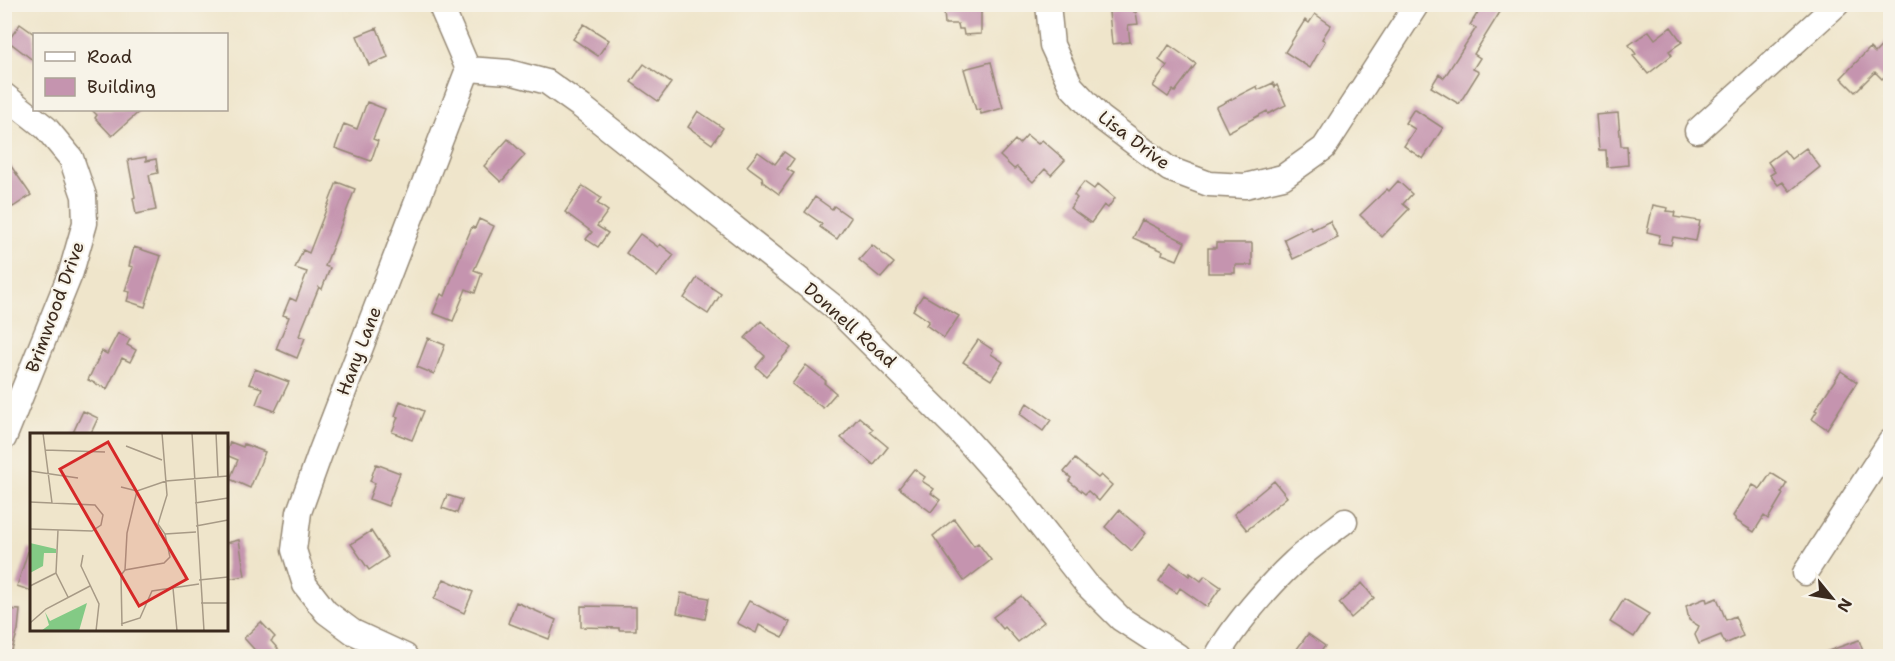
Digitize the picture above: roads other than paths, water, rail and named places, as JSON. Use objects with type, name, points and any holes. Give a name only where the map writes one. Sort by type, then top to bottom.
[{"type":"street","points":[[440,4],[468,69]]},
{"type":"street","name":"Lisa Drive","points":[[1048,4],[1052,45],[1071,86],[1100,117],[1169,169],[1209,184],[1245,186],[1283,177],[1324,148],[1417,4]]},
{"type":"street","points":[[1697,131],[1837,4]]},
{"type":"street","name":"Hany Lane","points":[[405,657],[353,632],[326,612],[305,585],[294,550],[299,512],[324,441],[468,69]]},
{"type":"street","name":"Donnell Road","points":[[468,69],[509,72],[547,82],[582,107],[834,307],[958,430],[1022,502],[1087,585],[1121,619],[1179,657]]},
{"type":"street","name":"Brimwood Drive","points":[[4,95],[46,128],[71,158],[84,196],[85,223],[71,272],[4,438]]},
{"type":"street","points":[[1804,573],[1890,442]]},
{"type":"street","points":[[1217,657],[1224,643],[1293,562],[1345,521]]}]
